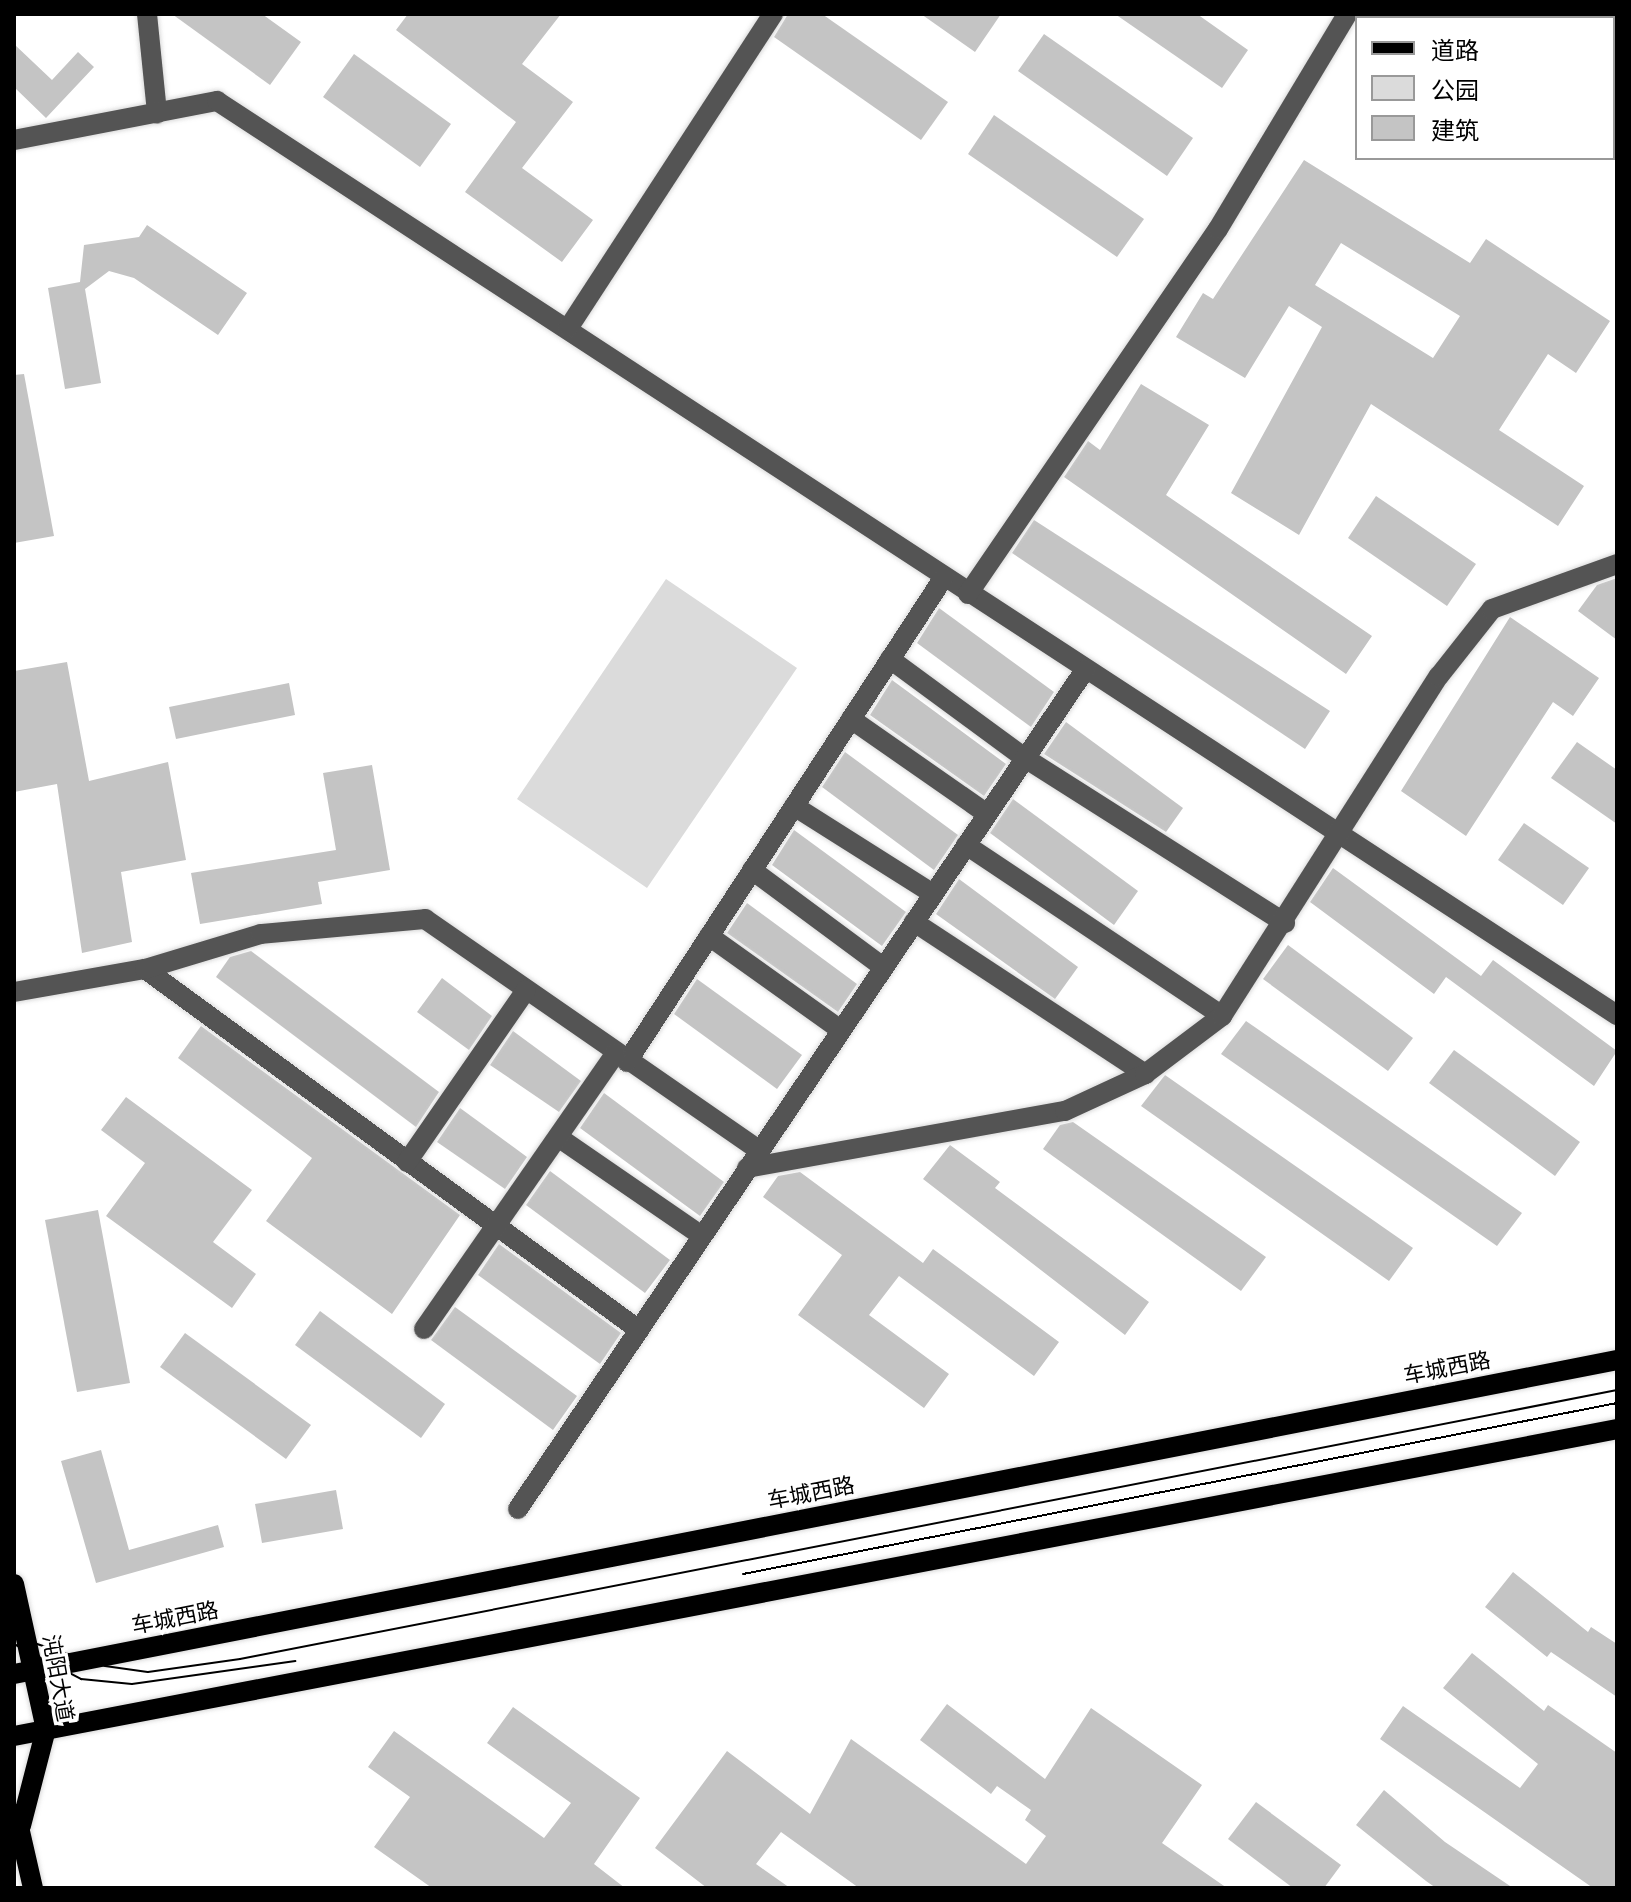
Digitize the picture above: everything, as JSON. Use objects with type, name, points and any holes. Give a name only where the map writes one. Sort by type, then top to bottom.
[{"type":"main road","name":"车城西路","points":[[23,1672],[1617,1360]]},
{"type":"main road","points":[[14,1736],[1617,1429]]},
{"type":"main road","name":"沌阳大道","points":[[14,1584],[23,1672],[46,1729],[17,1818],[33,1888]]},
{"type":"street","points":[[147,14],[157,113]]},
{"type":"street","points":[[569,327],[773,14]]},
{"type":"street","points":[[968,594],[1218,229],[1347,14]]},
{"type":"street","points":[[14,140],[217,101],[569,327],[968,594],[1617,1015]]},
{"type":"street","points":[[747,1168],[1065,1111],[1145,1074],[1222,1016],[1285,923],[1439,676],[1492,609],[1617,564]]},
{"type":"street","points":[[424,1329],[558,1137],[621,1058],[709,936],[944,577]]},
{"type":"street","points":[[890,659],[1025,758],[1285,923]]},
{"type":"street","points":[[518,1509],[1085,670]]},
{"type":"street","points":[[851,719],[987,814]]},
{"type":"street","points":[[794,806],[933,894]]},
{"type":"street","points":[[966,845],[1222,1016]]},
{"type":"street","points":[[752,870],[883,967]]},
{"type":"street","points":[[14,992],[145,969],[261,934],[425,919],[621,1058],[758,1150]]},
{"type":"street","points":[[914,922],[1145,1074]]},
{"type":"street","points":[[709,936],[841,1030]]},
{"type":"street","points":[[145,969],[639,1330]]},
{"type":"street","points":[[407,1162],[526,990]]},
{"type":"street","points":[[558,1137],[702,1236]]},
{"type":"green space","points":[[666,579],[797,668],[647,888],[517,799]]},
{"type":"building","points":[[172,14],[262,14],[301,42],[270,85]]},
{"type":"building","points":[[408,14],[561,14],[522,64],[573,102],[522,168],[593,220],[562,262],[465,192],[516,122],[396,30]]},
{"type":"building","points":[[788,14],[822,14],[948,102],[921,140],[774,37]]},
{"type":"building","points":[[921,14],[1001,14],[975,52]]},
{"type":"building","points":[[1115,14],[1197,14],[1248,50],[1222,88]]},
{"type":"building","points":[[1044,34],[1193,138],[1167,176],[1018,71]]},
{"type":"building","points":[[14,44],[52,80],[78,52],[94,67],[46,118],[14,87]]},
{"type":"building","points":[[354,54],[451,124],[420,167],[323,97]]},
{"type":"building","points":[[994,115],[1144,219],[1117,257],[968,154]]},
{"type":"building","points":[[1304,160],[1470,263],[1486,239],[1610,321],[1576,373],[1548,354],[1499,430],[1584,486],[1558,526],[1371,404],[1299,535],[1231,493],[1322,327],[1289,306],[1245,378],[1176,337],[1203,293],[1213,299]],"holes":[[[1341,243],[1460,316],[1433,358],[1315,285]]]},
{"type":"building","points":[[147,225],[247,293],[218,335],[134,278],[109,271],[85,289],[101,383],[65,389],[48,288],[80,282],[84,245],[139,237]]},
{"type":"building","points":[[24,374],[54,536],[14,543],[14,375]]},
{"type":"building","points":[[1141,384],[1209,425],[1166,495],[1372,636],[1346,674],[1064,477],[1088,441],[1100,450]]},
{"type":"building","points":[[1376,496],[1476,564],[1447,606],[1348,538]]},
{"type":"building","points":[[1034,520],[1330,711],[1305,749],[1012,553]]},
{"type":"building","points":[[1617,578],[1617,640],[1578,611],[1597,585]]},
{"type":"building","points":[[939,608],[1054,692],[1031,727],[917,643]]},
{"type":"building","points":[[1510,617],[1599,678],[1573,716],[1553,702],[1466,836],[1401,791]]},
{"type":"building","points":[[67,662],[89,781],[168,762],[186,860],[121,872],[132,942],[82,953],[57,784],[14,792],[14,671]]},
{"type":"building","points":[[892,680],[1006,764],[984,796],[870,715]]},
{"type":"building","points":[[289,683],[295,715],[176,739],[169,707]]},
{"type":"building","points":[[1066,722],[1183,808],[1166,832],[1044,754]]},
{"type":"building","points":[[1577,742],[1617,770],[1617,824],[1551,778]]},
{"type":"building","points":[[845,752],[958,835],[934,870],[822,787]]},
{"type":"building","points":[[372,765],[390,870],[318,882],[322,904],[200,924],[191,873],[336,850],[323,773]]},
{"type":"building","points":[[1013,799],[1138,891],[1114,925],[990,833]]},
{"type":"building","points":[[1524,823],[1589,868],[1563,905],[1498,860]]},
{"type":"building","points":[[794,830],[906,912],[882,946],[772,865]]},
{"type":"building","points":[[1333,868],[1481,976],[1493,960],[1617,1051],[1594,1086],[1446,977],[1434,994],[1310,902]]},
{"type":"building","points":[[959,879],[1078,967],[1055,999],[936,914]]},
{"type":"building","points":[[747,903],[857,984],[838,1012],[727,933]]},
{"type":"building","points":[[1288,945],[1413,1038],[1388,1071],[1263,979]]},
{"type":"building","points":[[251,951],[439,1092],[416,1127],[216,977],[230,957]]},
{"type":"building","points":[[442,978],[492,1016],[469,1050],[417,1012]]},
{"type":"building","points":[[697,979],[802,1055],[777,1089],[674,1014]]},
{"type":"building","points":[[1246,1021],[1522,1213],[1497,1246],[1221,1054]]},
{"type":"building","points":[[201,1026],[460,1215],[392,1314],[266,1221],[312,1158],[178,1058]]},
{"type":"building","points":[[513,1031],[581,1081],[559,1112],[490,1065]]},
{"type":"building","points":[[1454,1050],[1580,1142],[1555,1176],[1429,1083]]},
{"type":"building","points":[[1165,1075],[1413,1248],[1389,1281],[1141,1106]]},
{"type":"building","points":[[604,1093],[724,1182],[700,1216],[580,1128]]},
{"type":"building","points":[[126,1097],[252,1190],[213,1242],[256,1274],[232,1308],[106,1216],[145,1163],[101,1130]]},
{"type":"building","points":[[460,1108],[527,1157],[505,1189],[437,1142]]},
{"type":"building","points":[[1073,1122],[1266,1257],[1241,1291],[1043,1149],[1060,1125]]},
{"type":"building","points":[[950,1145],[1000,1182],[995,1188],[1149,1302],[1125,1335],[923,1179]]},
{"type":"building","points":[[550,1171],[670,1260],[645,1293],[526,1205]]},
{"type":"building","points":[[800,1172],[923,1263],[933,1249],[1059,1342],[1034,1376],[899,1276],[869,1315],[949,1374],[924,1408],[798,1315],[842,1255],[763,1197],[778,1176]]},
{"type":"building","points":[[98,1210],[130,1383],[77,1392],[45,1220]]},
{"type":"building","points":[[499,1244],[621,1333],[600,1364],[478,1275]]},
{"type":"building","points":[[455,1307],[577,1396],[553,1430],[431,1340]]},
{"type":"building","points":[[320,1311],[445,1404],[421,1438],[295,1345]]},
{"type":"building","points":[[185,1333],[311,1425],[286,1459],[160,1367]]},
{"type":"building","points":[[101,1450],[129,1550],[218,1525],[224,1547],[96,1583],[61,1461]]},
{"type":"building","points":[[336,1490],[343,1529],[262,1543],[255,1504]]},
{"type":"building","points":[[1513,1572],[1588,1632],[1591,1627],[1617,1644],[1617,1697],[1551,1652],[1547,1657],[1485,1607]]},
{"type":"building","points":[[1472,1653],[1544,1711],[1548,1705],[1617,1753],[1617,1888],[1593,1888],[1380,1739],[1403,1706],[1520,1788],[1538,1764],[1443,1688]]},
{"type":"building","points":[[947,1704],[1045,1779],[1091,1708],[1202,1785],[1162,1843],[1227,1888],[859,1888],[781,1832],[756,1864],[790,1888],[707,1888],[655,1848],[727,1751],[810,1814],[851,1739],[1026,1864],[1046,1836],[1025,1820],[1031,1810],[997,1786],[991,1794],[920,1740]]},
{"type":"building","points":[[513,1707],[640,1798],[594,1864],[625,1888],[432,1888],[374,1847],[410,1797],[368,1767],[394,1731],[544,1838],[571,1803],[487,1743]]},
{"type":"building","points":[[1384,1790],[1445,1842],[1513,1888],[1436,1888],[1426,1881],[1356,1825]]},
{"type":"building","points":[[1256,1802],[1341,1865],[1324,1888],[1293,1888],[1228,1839]]},
{"type":"tram line","points":[[14,1617],[37,1644],[105,1666],[148,1672],[240,1659],[1617,1390]]},
{"type":"tram line","points":[[743,1574],[1617,1403]]},
{"type":"tram line","points":[[14,1644],[81,1679],[132,1684],[295,1661]]}]
